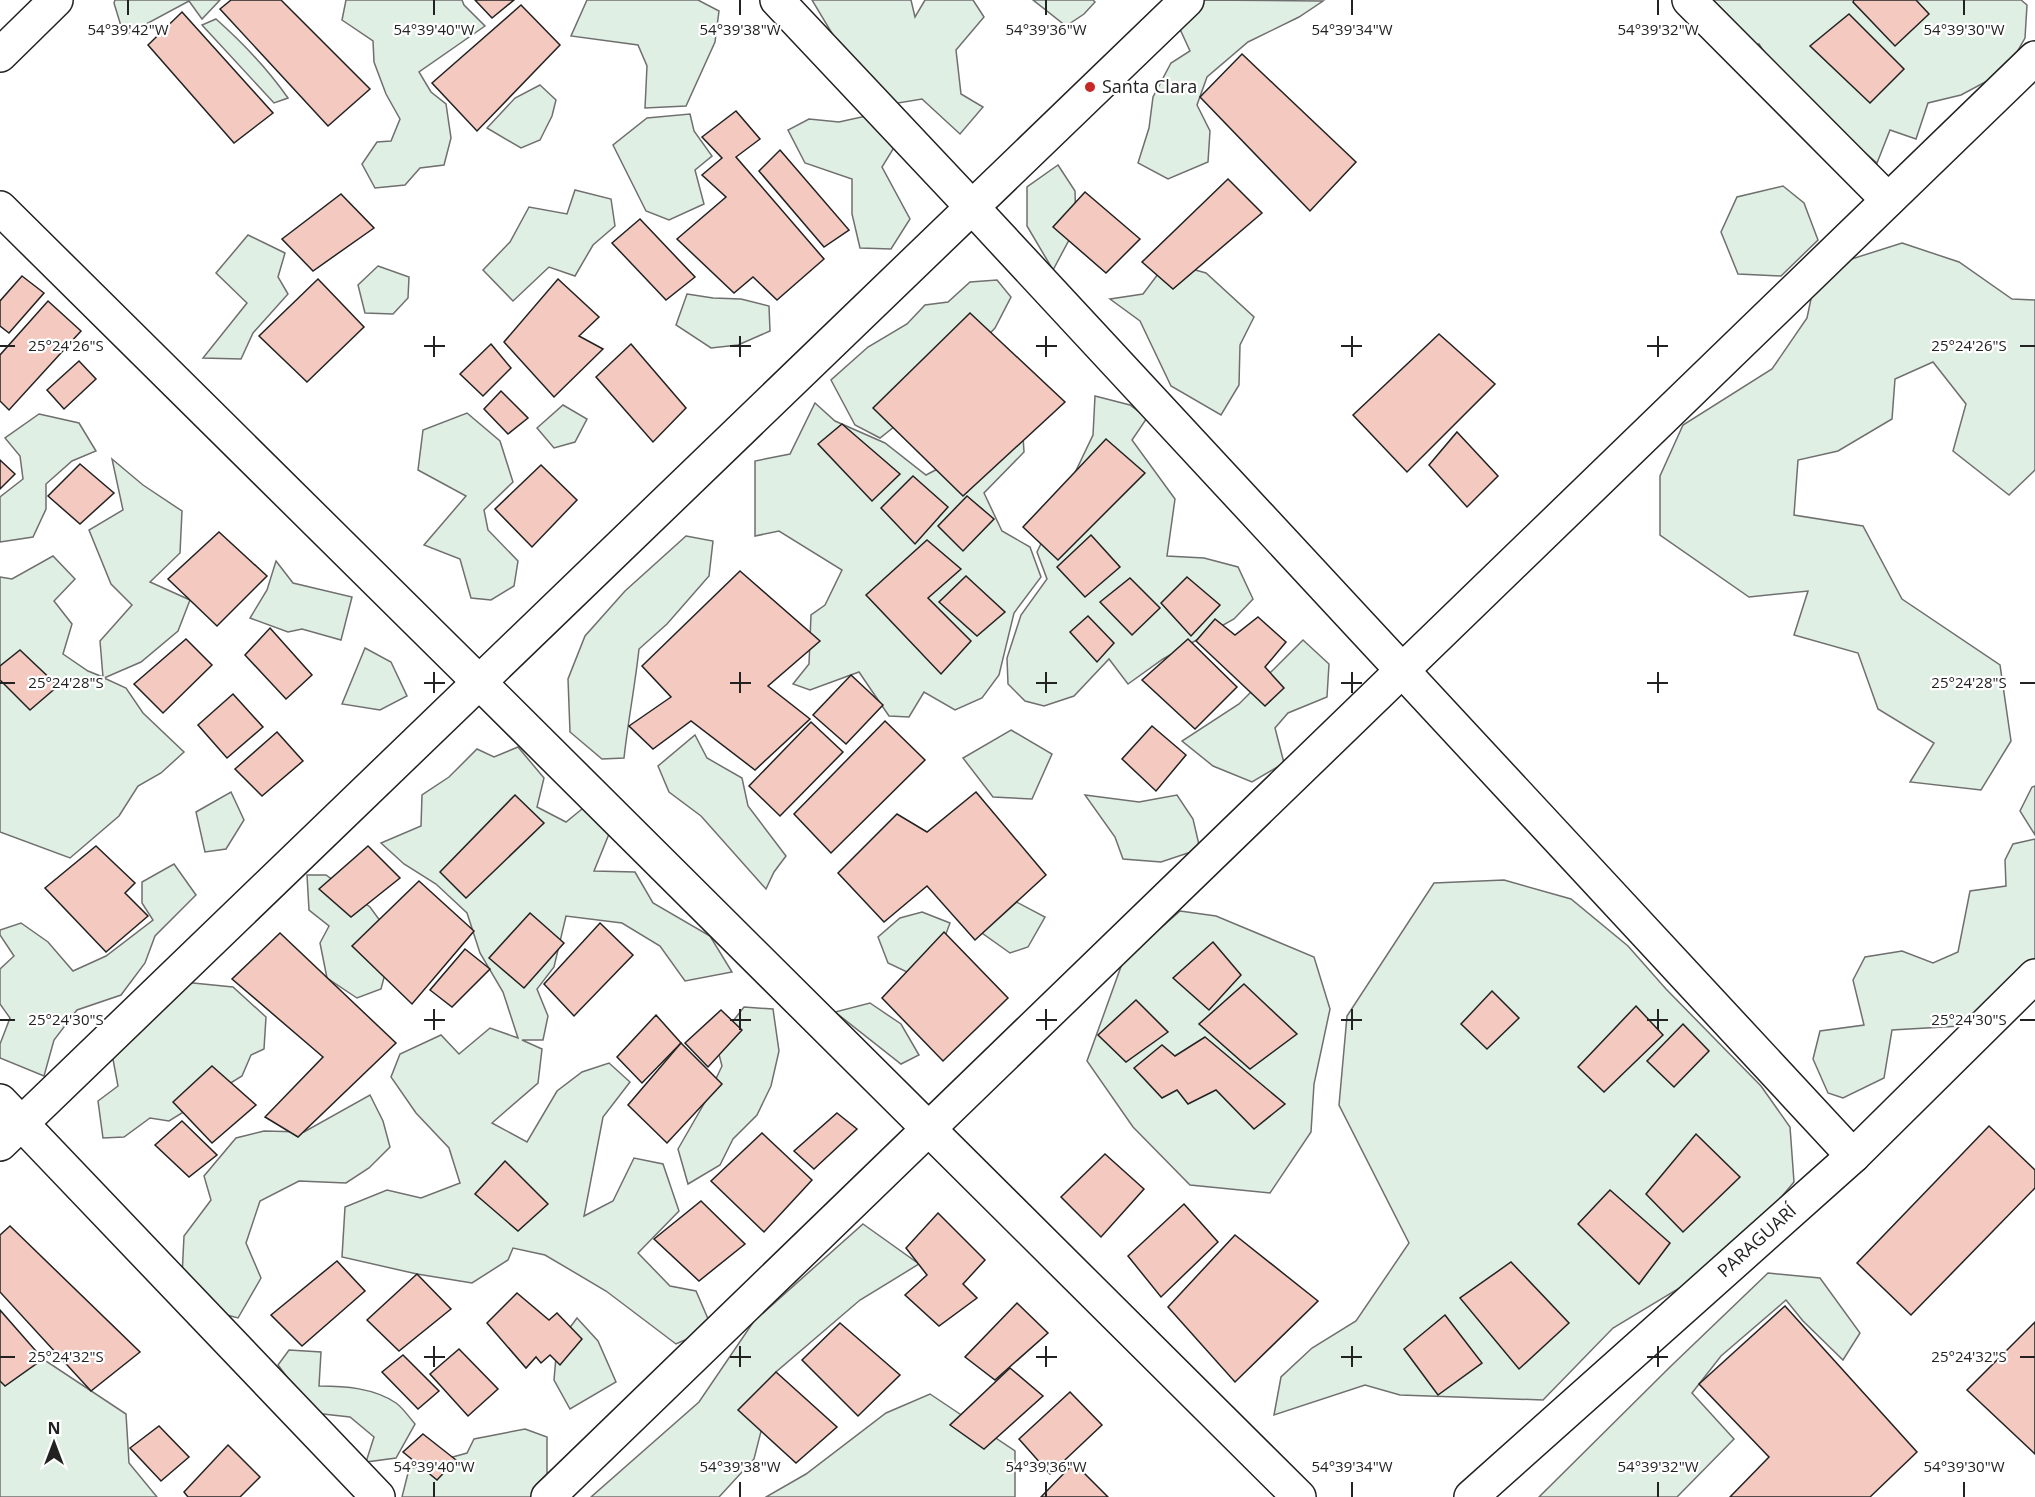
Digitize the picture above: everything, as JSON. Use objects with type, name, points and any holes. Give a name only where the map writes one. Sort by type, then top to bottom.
[{"type":"street","points":[[0,55],[56,0]]},
{"type":"street","points":[[777,0],[1853,1156]]},
{"type":"street","points":[[378,1497],[7,1123],[479,682],[1187,0]]},
{"type":"street","points":[[1689,0],[1888,200]]},
{"type":"street","points":[[548,1497],[2035,58]]},
{"type":"street","points":[[0,208],[1299,1497]]},
{"type":"street","name":"PARAGUARÍ","points":[[1471,1497],[1853,1156],[2035,976]]},
{"type":"green space","points":[[115,0],[220,0],[202,19],[189,1],[124,36]]},
{"type":"green space","points":[[346,0],[462,0],[464,5],[485,26],[419,72],[431,92],[446,104],[451,138],[444,165],[420,168],[405,185],[375,188],[362,164],[377,142],[391,141],[400,119],[386,94],[374,62],[373,41],[342,20]]},
{"type":"green space","points":[[587,0],[698,0],[719,11],[715,42],[686,106],[645,108],[647,66],[638,45],[571,36]]},
{"type":"green space","points":[[812,0],[911,0],[915,17],[925,0],[973,0],[984,17],[956,50],[961,94],[983,107],[960,134],[922,99],[886,105],[842,50]]},
{"type":"green space","points":[[1033,0],[1093,0],[1095,2],[1084,14],[1066,26]]},
{"type":"green space","points":[[1196,0],[1323,1],[1299,17],[1248,42],[1207,77],[1197,105],[1210,131],[1208,162],[1168,179],[1138,163],[1149,128],[1153,97],[1171,63],[1190,51],[1179,27]]},
{"type":"green space","points":[[1712,0],[2021,0],[2027,5],[2025,38],[2006,71],[1961,95],[1928,103],[1916,139],[1890,130],[1877,163],[1786,86],[1759,44],[1751,44]]},
{"type":"green space","points":[[216,19],[254,56],[288,98],[274,103],[202,25]]},
{"type":"green space","points":[[540,85],[556,100],[552,116],[540,140],[521,148],[487,128],[515,98]]},
{"type":"green space","points":[[690,114],[694,131],[712,156],[695,170],[704,204],[669,220],[646,211],[613,145],[647,118]]},
{"type":"green space","points":[[866,116],[898,141],[882,167],[910,219],[891,249],[860,248],[852,214],[852,179],[805,163],[788,130],[809,119],[839,122]]},
{"type":"green space","points":[[1058,165],[1075,191],[1076,227],[1053,270],[1027,226],[1027,187]]},
{"type":"green space","points":[[1783,186],[1804,203],[1818,240],[1781,276],[1738,274],[1721,232],[1737,197]]},
{"type":"green space","points":[[575,190],[611,199],[615,226],[593,245],[575,276],[549,267],[513,301],[483,270],[510,242],[529,207],[567,214]]},
{"type":"green space","points":[[248,235],[285,253],[278,277],[288,294],[253,333],[241,359],[203,358],[247,303],[216,273]]},
{"type":"green space","points":[[1902,243],[1959,262],[2012,299],[2035,300],[2035,470],[2009,495],[1953,451],[1966,404],[1933,362],[1895,379],[1892,419],[1838,451],[1798,460],[1794,515],[1863,526],[1902,599],[2000,665],[2011,741],[1981,790],[1910,782],[1934,743],[1878,709],[1858,653],[1794,635],[1808,591],[1749,597],[1660,535],[1660,476],[1683,425],[1772,369],[1807,318],[1817,270]]},
{"type":"green space","points":[[1167,262],[1206,273],[1254,317],[1240,345],[1239,385],[1221,415],[1171,386],[1140,321],[1110,299],[1143,294]]},
{"type":"green space","points":[[378,266],[409,277],[408,298],[393,314],[365,313],[358,285]]},
{"type":"green space","points":[[997,280],[1011,297],[995,328],[920,406],[880,438],[855,425],[831,380],[868,347],[907,324],[925,305],[948,302],[970,282]]},
{"type":"green space","points":[[687,294],[741,299],[769,306],[770,331],[738,345],[711,348],[676,325]]},
{"type":"green space","points":[[1095,396],[1130,405],[1147,418],[1132,440],[1175,499],[1167,556],[1204,558],[1238,567],[1253,599],[1234,619],[1163,659],[1128,684],[1109,659],[1074,696],[1044,706],[1025,701],[1008,684],[1007,658],[1021,615],[1047,579],[1037,552],[1093,435]]},
{"type":"green space","points":[[815,403],[835,421],[885,443],[926,475],[972,451],[1022,420],[1024,452],[984,493],[1002,531],[1030,547],[1041,577],[1014,613],[999,675],[982,698],[955,710],[924,692],[909,717],[889,716],[859,672],[810,690],[793,684],[809,664],[811,615],[825,605],[842,570],[779,531],[755,536],[755,461],[790,454]]},
{"type":"green space","points":[[563,405],[587,419],[575,442],[554,448],[537,428]]},
{"type":"green space","points":[[467,413],[500,441],[513,482],[484,510],[488,530],[518,561],[514,586],[491,600],[471,598],[460,559],[424,545],[466,496],[418,470],[423,430]]},
{"type":"green space","points":[[39,414],[79,423],[96,451],[72,461],[46,484],[46,509],[33,537],[0,542],[0,497],[23,479],[20,456],[5,438]]},
{"type":"green space","points":[[112,459],[143,485],[182,511],[180,553],[150,582],[190,600],[178,631],[141,662],[104,678],[126,688],[143,713],[184,752],[161,773],[138,786],[119,816],[70,858],[0,832],[0,577],[12,579],[53,556],[75,579],[54,601],[72,624],[63,654],[88,671],[103,677],[100,641],[132,605],[111,584],[89,530],[123,510]]},
{"type":"green space","points":[[686,536],[713,541],[709,576],[667,624],[639,649],[624,758],[602,759],[570,732],[568,679],[585,636],[625,591]]},
{"type":"green space","points":[[276,561],[293,583],[352,597],[341,640],[302,629],[288,632],[250,618],[267,590]]},
{"type":"green space","points":[[1303,640],[1329,664],[1327,697],[1288,713],[1275,728],[1284,763],[1252,782],[1213,766],[1182,741],[1239,704]]},
{"type":"green space","points":[[365,648],[391,662],[407,696],[380,710],[342,704]]},
{"type":"green space","points":[[1011,730],[1052,754],[1032,799],[993,797],[963,758]]},
{"type":"green space","points":[[695,735],[707,758],[742,778],[748,806],[786,856],[774,872],[766,889],[701,816],[669,792],[658,766]]},
{"type":"green space","points":[[518,747],[544,778],[537,807],[566,822],[582,809],[598,814],[609,834],[594,871],[635,872],[653,903],[710,936],[732,972],[685,981],[660,946],[622,923],[566,916],[554,967],[537,989],[548,1016],[543,1040],[522,1040],[542,1049],[538,1083],[492,1123],[527,1142],[557,1091],[582,1072],[609,1063],[630,1082],[603,1117],[584,1216],[613,1201],[634,1158],[663,1164],[679,1211],[638,1253],[670,1286],[696,1291],[712,1328],[676,1344],[606,1291],[545,1255],[513,1248],[508,1260],[472,1283],[417,1274],[342,1257],[345,1207],[387,1190],[421,1198],[460,1183],[449,1148],[416,1113],[391,1077],[400,1054],[441,1035],[459,1054],[490,1028],[518,1038],[503,992],[480,953],[467,913],[436,884],[404,864],[381,843],[421,826],[422,795],[449,777],[477,749],[494,757]]},
{"type":"green space","points":[[2035,786],[2035,835],[2020,811],[2032,787]]},
{"type":"green space","points":[[231,792],[244,820],[226,849],[205,852],[196,812]]},
{"type":"green space","points":[[1085,795],[1139,802],[1177,795],[1193,819],[1200,849],[1161,862],[1123,859],[1115,837]]},
{"type":"green space","points":[[2035,839],[2035,986],[1978,1011],[1961,1026],[1892,1030],[1884,1078],[1843,1098],[1828,1093],[1813,1059],[1820,1031],[1864,1025],[1853,980],[1865,957],[1902,951],[1933,963],[1958,952],[1970,891],[2006,886],[2005,860],[2013,844]]},
{"type":"green space","points":[[174,864],[196,895],[155,936],[145,963],[121,995],[77,1010],[54,1040],[44,1076],[0,1058],[0,1044],[10,1018],[0,1004],[0,969],[14,956],[0,935],[0,930],[21,923],[48,942],[73,971],[106,956],[153,920],[142,903],[142,882]]},
{"type":"green space","points":[[307,875],[326,875],[370,907],[394,940],[381,989],[357,998],[327,978],[320,943],[329,926],[309,910]]},
{"type":"green space","points":[[1504,880],[1571,899],[1628,946],[1666,989],[1761,1086],[1790,1127],[1794,1182],[1750,1234],[1683,1286],[1613,1328],[1543,1400],[1400,1395],[1365,1385],[1274,1415],[1281,1377],[1312,1348],[1356,1321],[1409,1243],[1339,1105],[1347,1016],[1434,883]]},
{"type":"green space","points":[[1005,896],[1045,917],[1028,947],[1010,953],[982,933]]},
{"type":"green space","points":[[1180,911],[1216,916],[1314,957],[1330,1009],[1314,1084],[1311,1132],[1270,1193],[1190,1185],[1133,1127],[1087,1061],[1123,961]]},
{"type":"green space","points":[[922,912],[950,923],[928,982],[888,963],[878,937],[900,918]]},
{"type":"green space","points":[[183,982],[233,987],[266,1017],[264,1049],[251,1055],[242,1076],[169,1121],[150,1118],[124,1137],[103,1138],[98,1101],[118,1086],[112,1054]]},
{"type":"green space","points":[[870,1003],[901,1024],[919,1055],[901,1064],[835,1012]]},
{"type":"green space","points":[[744,1007],[773,1009],[779,1051],[771,1086],[757,1115],[733,1139],[720,1165],[688,1184],[678,1149],[705,1102],[722,1066],[716,1043]]},
{"type":"green space","points":[[370,1095],[383,1121],[390,1147],[369,1168],[346,1183],[299,1181],[260,1201],[246,1243],[261,1278],[238,1318],[212,1311],[182,1277],[184,1236],[211,1200],[204,1176],[236,1138],[264,1131],[304,1132]]},
{"type":"green space","points":[[863,1224],[919,1264],[860,1300],[776,1372],[754,1459],[719,1497],[591,1497],[699,1402],[754,1321]]},
{"type":"green space","points":[[1768,1273],[1820,1278],[1860,1333],[1843,1360],[1803,1321],[1786,1300],[1721,1356],[1692,1393],[1734,1439],[1677,1497],[1539,1497],[1671,1366]]},
{"type":"green space","points":[[577,1318],[598,1341],[616,1382],[570,1409],[554,1380],[557,1345]]},
{"type":"green space","points":[[289,1350],[321,1352],[319,1386],[349,1387],[369,1391],[401,1407],[415,1424],[396,1458],[366,1462],[374,1437],[350,1417],[314,1413],[278,1365]]},
{"type":"green space","points":[[0,1351],[43,1359],[126,1414],[129,1463],[157,1497],[0,1497]]},
{"type":"green space","points":[[930,1394],[1015,1451],[1015,1497],[766,1497],[806,1474],[886,1413]]},
{"type":"green space","points":[[525,1429],[547,1437],[547,1485],[531,1497],[402,1497],[409,1469],[467,1453],[474,1439]]},
{"type":"building","points":[[231,0],[281,0],[370,89],[328,126],[220,9]]},
{"type":"building","points":[[475,0],[514,0],[492,18]]},
{"type":"building","points":[[1854,0],[1916,0],[1929,14],[1895,46],[1853,2]]},
{"type":"building","points":[[521,5],[560,45],[477,131],[432,83]]},
{"type":"building","points":[[182,12],[273,113],[234,143],[148,45]]},
{"type":"building","points":[[1849,14],[1904,69],[1870,103],[1810,46]]},
{"type":"building","points":[[1242,54],[1356,162],[1310,211],[1200,97]]},
{"type":"building","points":[[736,111],[760,139],[736,157],[824,259],[777,300],[753,277],[734,293],[677,239],[726,197],[702,175],[722,158],[702,137]]},
{"type":"building","points":[[780,150],[849,230],[824,247],[759,171]]},
{"type":"building","points":[[1228,179],[1262,213],[1173,289],[1142,262]]},
{"type":"building","points":[[1085,192],[1140,239],[1106,273],[1053,227]]},
{"type":"building","points":[[341,194],[374,228],[313,271],[282,239]]},
{"type":"building","points":[[640,219],[695,277],[666,300],[612,243]]},
{"type":"building","points":[[22,276],[44,293],[9,333],[0,326],[0,301]]},
{"type":"building","points":[[318,279],[364,327],[307,382],[259,336]]},
{"type":"building","points":[[558,279],[599,317],[579,336],[603,349],[554,397],[504,342]]},
{"type":"building","points":[[48,301],[81,331],[9,410],[0,401],[0,355]]},
{"type":"building","points":[[970,313],[1065,402],[963,496],[873,408]]},
{"type":"building","points":[[1439,334],[1495,384],[1407,472],[1353,415]]},
{"type":"building","points":[[491,344],[511,368],[483,396],[460,374]]},
{"type":"building","points":[[631,344],[686,408],[653,442],[596,377]]},
{"type":"building","points":[[79,361],[96,379],[64,409],[47,390]]},
{"type":"building","points":[[501,391],[528,418],[508,434],[484,409]]},
{"type":"building","points":[[842,424],[900,474],[872,501],[818,444]]},
{"type":"building","points":[[1457,432],[1498,476],[1467,507],[1429,465]]},
{"type":"building","points":[[1106,439],[1145,473],[1058,560],[1023,527]]},
{"type":"building","points":[[0,460],[15,474],[0,489]]},
{"type":"building","points":[[80,464],[114,493],[80,524],[48,496]]},
{"type":"building","points":[[541,465],[577,500],[532,547],[495,509]]},
{"type":"building","points":[[913,476],[948,507],[915,544],[881,508]]},
{"type":"building","points":[[967,496],[994,519],[963,551],[938,526]]},
{"type":"building","points":[[219,532],[267,576],[217,626],[168,579]]},
{"type":"building","points":[[1091,535],[1120,567],[1085,597],[1057,567]]},
{"type":"building","points":[[927,540],[961,569],[928,598],[971,641],[941,674],[866,595]]},
{"type":"building","points":[[740,571],[820,641],[768,686],[810,719],[755,770],[691,721],[653,749],[629,726],[671,697],[642,666]]},
{"type":"building","points":[[966,576],[1005,612],[977,636],[939,602]]},
{"type":"building","points":[[1187,577],[1220,605],[1191,636],[1161,603]]},
{"type":"building","points":[[1130,578],[1160,608],[1132,635],[1100,602]]},
{"type":"building","points":[[1088,616],[1114,643],[1097,662],[1070,632]]},
{"type":"building","points":[[1258,617],[1286,642],[1265,667],[1284,688],[1265,706],[1196,641],[1215,619],[1235,635]]},
{"type":"building","points":[[270,628],[312,675],[286,699],[245,655]]},
{"type":"building","points":[[186,639],[212,665],[163,713],[134,684]]},
{"type":"building","points":[[1188,639],[1237,687],[1195,729],[1142,680]]},
{"type":"building","points":[[20,650],[58,686],[30,710],[0,680],[0,666]]},
{"type":"building","points":[[851,675],[883,705],[846,744],[813,715]]},
{"type":"building","points":[[233,694],[263,727],[227,758],[198,725]]},
{"type":"building","points":[[885,721],[925,760],[831,853],[794,814]]},
{"type":"building","points":[[811,722],[843,752],[780,816],[749,786]]},
{"type":"building","points":[[1152,726],[1186,755],[1156,791],[1122,759]]},
{"type":"building","points":[[277,732],[303,761],[262,796],[235,769]]},
{"type":"building","points":[[976,792],[1046,875],[975,940],[927,886],[884,922],[838,873],[897,814],[927,832]]},
{"type":"building","points":[[515,795],[544,823],[466,898],[440,872]]},
{"type":"building","points":[[96,846],[135,883],[125,893],[148,916],[106,952],[45,888]]},
{"type":"building","points":[[368,846],[400,878],[351,917],[319,889]]},
{"type":"building","points":[[419,881],[474,931],[412,1004],[352,946]]},
{"type":"building","points":[[530,913],[564,943],[524,988],[489,958]]},
{"type":"building","points":[[600,923],[633,955],[574,1016],[544,984]]},
{"type":"building","points":[[944,932],[1008,998],[943,1061],[882,998]]},
{"type":"building","points":[[280,933],[396,1043],[298,1137],[265,1117],[323,1057],[232,979]]},
{"type":"building","points":[[1213,942],[1241,975],[1209,1010],[1173,978]]},
{"type":"building","points":[[465,949],[490,969],[452,1007],[430,990]]},
{"type":"building","points":[[1244,984],[1297,1034],[1250,1069],[1199,1024]]},
{"type":"building","points":[[1492,991],[1519,1018],[1487,1049],[1461,1024]]},
{"type":"building","points":[[1136,1000],[1168,1032],[1126,1062],[1098,1035]]},
{"type":"building","points":[[1636,1006],[1663,1035],[1604,1092],[1578,1067]]},
{"type":"building","points":[[721,1010],[742,1030],[708,1067],[685,1043]]},
{"type":"building","points":[[656,1015],[681,1043],[642,1083],[617,1057]]},
{"type":"building","points":[[1683,1024],[1709,1051],[1674,1087],[1647,1061]]},
{"type":"building","points":[[1205,1037],[1285,1104],[1254,1129],[1216,1090],[1188,1104],[1177,1090],[1162,1098],[1134,1068],[1162,1045],[1175,1056]]},
{"type":"building","points":[[681,1043],[722,1084],[667,1143],[628,1105]]},
{"type":"building","points":[[212,1066],[256,1105],[212,1143],[173,1102]]},
{"type":"building","points":[[837,1113],[857,1129],[814,1169],[794,1151]]},
{"type":"building","points":[[182,1121],[217,1155],[189,1177],[155,1145]]},
{"type":"building","points":[[1989,1126],[2035,1170],[2035,1188],[1911,1315],[1857,1263]]},
{"type":"building","points":[[762,1133],[812,1180],[764,1232],[711,1181]]},
{"type":"building","points":[[1696,1134],[1740,1177],[1683,1232],[1646,1194]]},
{"type":"building","points":[[1105,1154],[1144,1189],[1101,1237],[1061,1197]]},
{"type":"building","points":[[505,1161],[548,1204],[518,1231],[475,1194]]},
{"type":"building","points":[[1610,1190],[1670,1243],[1639,1284],[1578,1224]]},
{"type":"building","points":[[701,1201],[745,1244],[699,1281],[654,1239]]},
{"type":"building","points":[[1184,1204],[1218,1242],[1161,1297],[1128,1256]]},
{"type":"building","points":[[938,1213],[985,1260],[963,1284],[977,1298],[939,1326],[905,1295],[927,1275],[906,1248]]},
{"type":"building","points":[[10,1226],[140,1352],[91,1391],[0,1292],[0,1235]]},
{"type":"building","points":[[1235,1235],[1318,1301],[1235,1382],[1168,1307]]},
{"type":"building","points":[[337,1261],[365,1291],[302,1346],[271,1315]]},
{"type":"building","points":[[1511,1262],[1569,1323],[1519,1369],[1460,1298]]},
{"type":"building","points":[[417,1274],[451,1309],[399,1351],[367,1320]]},
{"type":"building","points":[[517,1293],[549,1320],[557,1313],[582,1339],[560,1365],[550,1355],[541,1363],[536,1357],[526,1368],[487,1323]]},
{"type":"building","points":[[1017,1303],[1048,1333],[995,1380],[965,1357]]},
{"type":"building","points":[[1785,1306],[1917,1452],[1870,1497],[1730,1497],[1769,1457],[1699,1384]]},
{"type":"building","points":[[0,1310],[43,1359],[5,1386],[0,1381]]},
{"type":"building","points":[[1445,1315],[1482,1363],[1438,1395],[1404,1349]]},
{"type":"building","points":[[2035,1322],[2035,1454],[1967,1390]]},
{"type":"building","points":[[840,1323],[900,1375],[858,1416],[802,1360]]},
{"type":"building","points":[[459,1349],[498,1389],[468,1416],[430,1374]]},
{"type":"building","points":[[403,1355],[439,1391],[418,1409],[382,1372]]},
{"type":"building","points":[[1010,1368],[1043,1396],[984,1449],[950,1425]]},
{"type":"building","points":[[776,1372],[837,1427],[796,1463],[738,1410]]},
{"type":"building","points":[[1070,1392],[1102,1425],[1050,1474],[1019,1439]]},
{"type":"building","points":[[159,1426],[189,1457],[161,1481],[130,1448]]},
{"type":"building","points":[[423,1434],[456,1460],[437,1480],[403,1452]]},
{"type":"building","points":[[228,1445],[260,1477],[240,1497],[188,1497],[184,1492]]},
{"type":"building","points":[[1074,1463],[1108,1497],[1041,1497]]},
{"type":"place","name":"Santa Clara","points":[[1090,87]]}]
